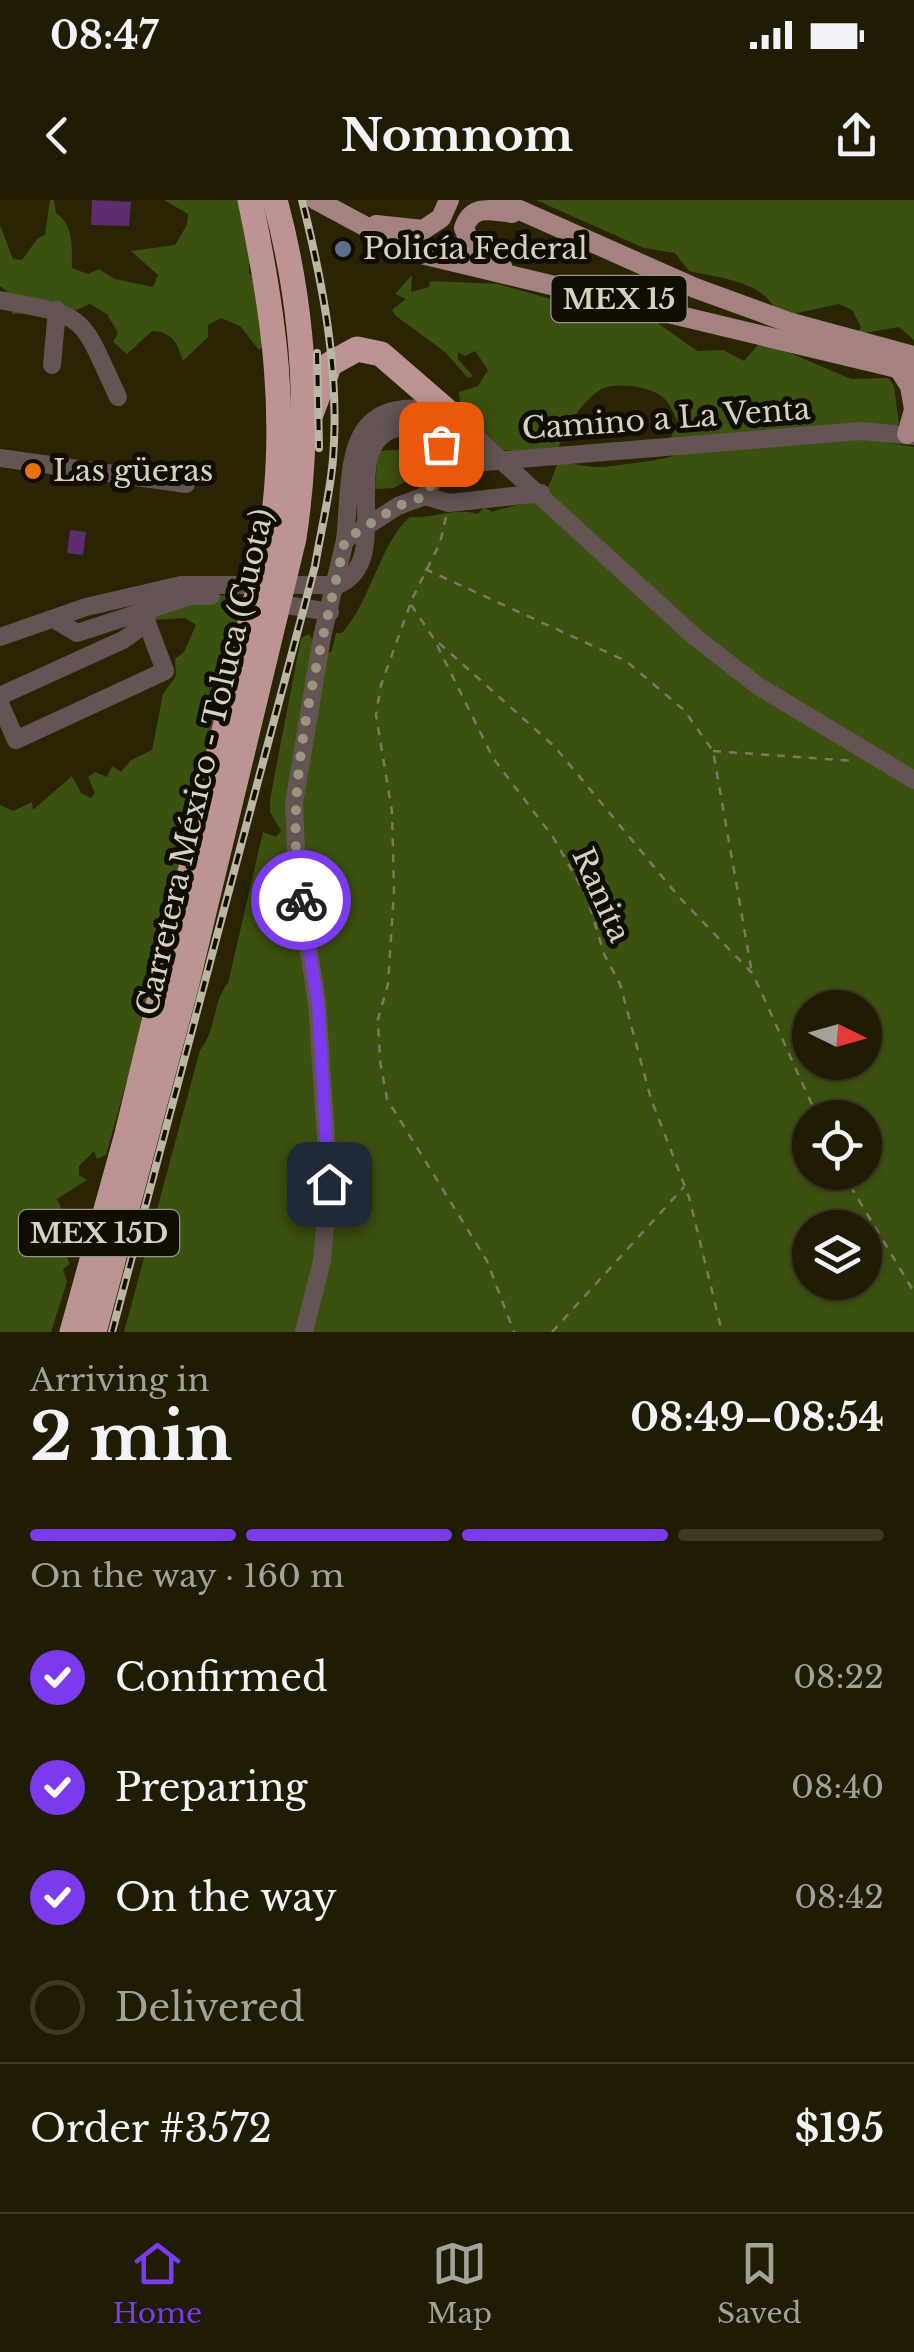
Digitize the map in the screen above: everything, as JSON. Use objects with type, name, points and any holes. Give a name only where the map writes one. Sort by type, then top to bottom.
[{"type":"highway","name":"Carretera México - Toluca (Cuota)","points":[[72,1332],[126,1134],[271,536],[278,493],[280,387],[272,302],[250,200]]},
{"type":"highway","name":"MEX 15D","points":[[261,200],[294,290]]},
{"type":"highway","name":"Carretera México - Toluca (Cuota)","points":[[94,1332],[177,1025],[281,594],[301,491],[304,385],[294,290],[274,200]]},
{"type":"highway","points":[[303,443],[326,371],[335,358],[357,349],[381,354],[448,412]]},
{"type":"main road","points":[[350,219],[423,230],[442,218],[449,200]]},
{"type":"main road","name":"MEX 15","points":[[497,200],[524,215],[788,322],[909,366]]},
{"type":"main road","name":"MEX 15","points":[[323,205],[413,252],[909,366]]},
{"type":"main road","points":[[522,278],[472,248],[464,228],[468,218],[481,210],[524,215]]},
{"type":"main road","points":[[909,366],[914,409],[911,435]]},
{"type":"street","points":[[0,300],[57,310],[83,324],[118,397]]},
{"type":"street","points":[[52,365],[57,310]]},
{"type":"street","points":[[304,1332],[322,1261],[329,1184],[318,1003],[297,876],[294,804],[322,638],[323,611],[345,540],[356,441],[372,418],[397,408],[448,412],[742,674],[914,780]]},
{"type":"street","points":[[0,696],[123,640],[146,610],[181,585],[318,586],[345,582],[356,573],[364,554],[368,462],[376,442],[394,429],[424,430],[441,444],[448,465],[438,472],[425,496]]},
{"type":"street","name":"Camino a La Venta","points":[[448,465],[861,431],[911,435]]},
{"type":"street","points":[[0,458],[186,484]]},
{"type":"street","points":[[349,484],[398,506]]},
{"type":"street","points":[[345,540],[398,506],[425,496],[449,504],[541,494]]},
{"type":"street","points":[[0,637],[86,608],[146,610],[191,596],[236,596],[323,611]]},
{"type":"street","points":[[0,704],[16,740],[166,671],[146,610]]},
{"type":"path","points":[[449,504],[440,544],[410,603],[381,685],[376,715],[392,812],[394,891],[388,984],[378,1019],[380,1061],[387,1098],[487,1260],[514,1332]]},
{"type":"path","points":[[425,569],[626,661],[684,710],[712,751],[753,974],[810,1100]]},
{"type":"path","name":"Ranita","points":[[410,603],[434,639],[492,758],[553,837],[587,897],[604,954],[620,984],[651,1098],[684,1186],[722,1332]]},
{"type":"path","points":[[434,639],[555,747],[679,897],[753,974]]},
{"type":"path","points":[[712,751],[885,764]]},
{"type":"path","points":[[552,1332],[684,1186]]},
{"type":"path","points":[[853,1190],[914,1292]]},
{"type":"green space","points":[[50,200],[54,200],[56,213],[70,232],[72,268],[88,274],[99,269],[115,279],[153,287],[158,275],[131,251],[175,245],[187,225],[188,214],[164,200],[241,200],[258,252],[249,263],[249,273],[271,298],[273,339],[259,350],[240,326],[221,318],[208,325],[208,337],[183,361],[173,340],[152,331],[127,354],[113,342],[118,333],[107,314],[90,304],[74,311],[12,314],[9,293],[0,286],[0,225],[13,259],[22,260],[38,238],[45,235]]},
{"type":"green space","points":[[536,200],[914,200],[914,340],[899,327],[857,334],[861,327],[852,310],[839,304],[778,317],[773,305],[754,288],[689,271],[675,253],[644,248]]},
{"type":"green space","points":[[412,275],[411,292],[429,287],[430,281],[498,284],[614,317],[649,319],[698,351],[723,350],[744,361],[758,345],[776,347],[851,379],[888,378],[894,386],[899,423],[890,433],[890,443],[914,447],[914,1332],[124,1332],[200,1050],[228,983],[263,832],[276,837],[281,831],[270,812],[270,799],[301,638],[309,634],[323,656],[332,651],[336,633],[342,633],[352,620],[391,541],[410,517],[478,514],[484,507],[492,512],[529,503],[547,488],[558,462],[600,467],[673,456],[668,444],[678,422],[666,401],[649,390],[614,386],[600,390],[579,410],[556,454],[485,449],[470,465],[418,474],[394,488],[375,489],[378,451],[412,449],[434,429],[469,429],[470,415],[460,404],[459,392],[478,386],[488,370],[475,351],[465,356],[458,352],[458,359],[473,376],[468,378],[445,352],[396,316],[392,310],[406,299],[395,294]]},
{"type":"green space","points":[[188,596],[232,597],[244,608],[239,635],[227,643],[229,661],[212,681],[216,718],[206,752],[210,761],[188,819],[174,891],[164,910],[154,983],[106,1155],[97,1159],[94,1151],[79,1166],[79,1175],[87,1180],[57,1199],[70,1229],[66,1233],[70,1239],[61,1246],[70,1264],[63,1269],[67,1282],[51,1332],[0,1332],[0,805],[13,811],[32,802],[33,810],[72,776],[81,793],[91,798],[95,793],[88,777],[95,772],[107,777],[112,766],[121,772],[131,760],[152,750],[163,694],[176,676],[175,659],[184,652],[196,625],[185,618],[154,620],[146,612]]},
{"type":"building","points":[[92,200],[131,202],[129,226],[91,225]]},
{"type":"building","points":[[70,530],[86,532],[83,555],[67,553]]},
{"type":"railway","points":[[112,1332],[315,566],[328,499],[335,426],[332,361],[323,296],[302,200]]},
{"type":"railway","points":[[317,353],[319,448]]},
{"type":"way so far","points":[[301,900],[294,804],[322,638],[345,540],[398,506],[425,496],[438,472],[448,465],[441,444]]},
{"type":"place","name":"Policía Federal","points":[[343,249]]},
{"type":"place","name":"Las güeras","points":[[33,471]]},
{"type":"route","points":[[301,900],[318,1003],[329,1184]]}]
